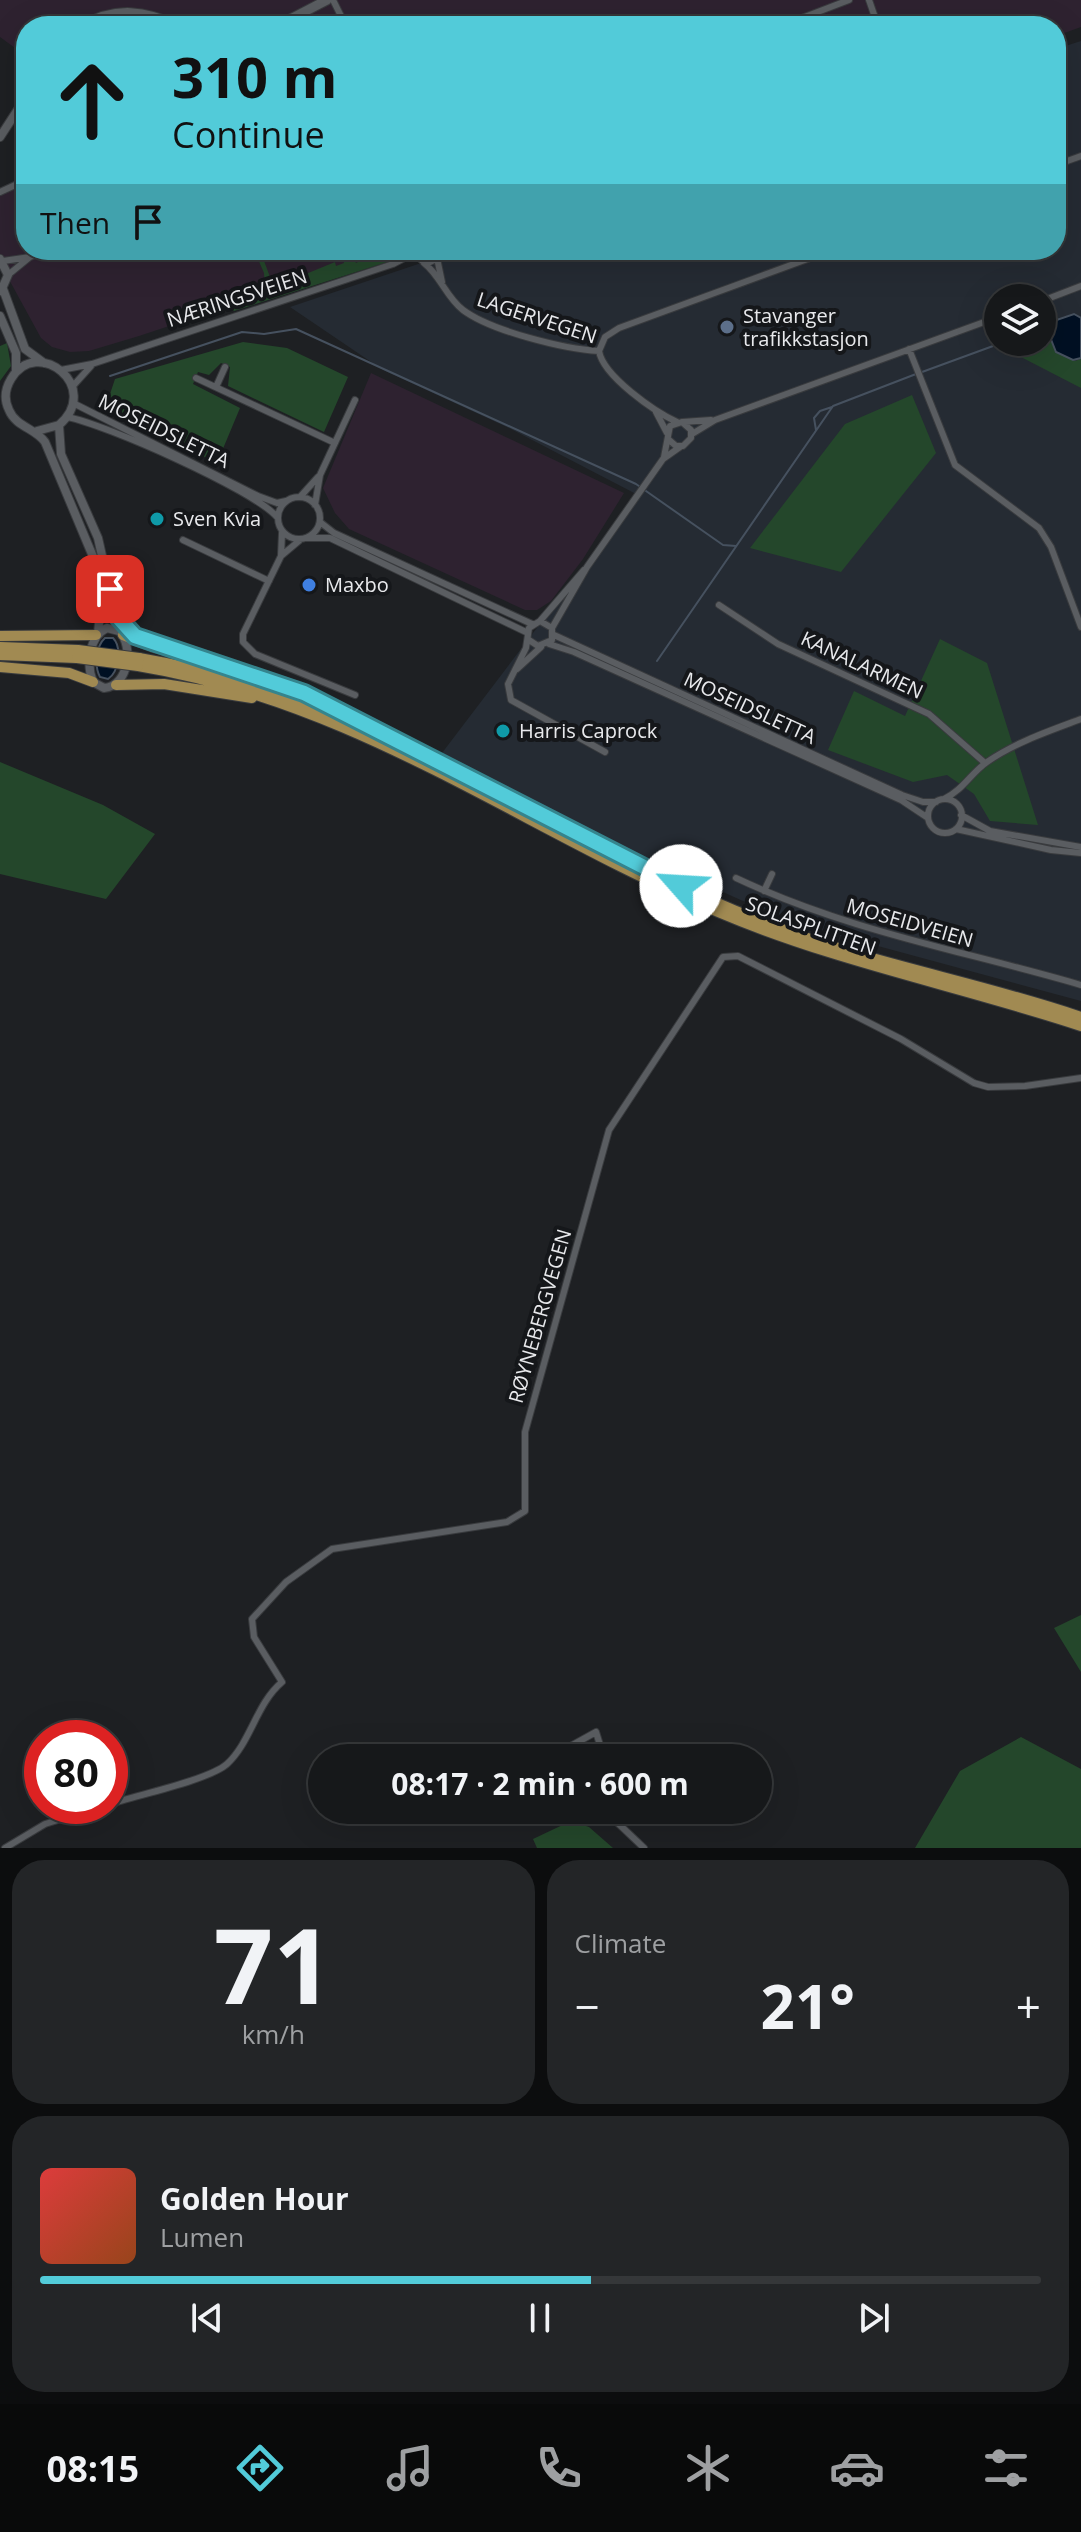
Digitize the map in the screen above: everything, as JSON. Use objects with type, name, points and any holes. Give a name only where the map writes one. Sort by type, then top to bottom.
[{"type":"highway","points":[[121,633],[304,693],[372,725],[380,733]]},
{"type":"highway","points":[[0,636],[97,634]]},
{"type":"highway","name":"SOLASPLITTEN","points":[[0,647],[138,662],[262,686],[380,733],[640,867],[778,928],[880,961],[1081,1017]]},
{"type":"highway","name":"SOLASPLITTEN","points":[[0,655],[77,654]]},
{"type":"highway","name":"SOLASPLITTEN","points":[[138,662],[211,680],[330,719],[719,912],[833,955],[1081,1026]]},
{"type":"highway","points":[[0,667],[69,673],[93,682]]},
{"type":"highway","points":[[116,685],[180,686],[258,699],[330,719]]},
{"type":"main road","points":[[297,16],[330,0]]},
{"type":"street","points":[[807,16],[849,0]]},
{"type":"street","points":[[101,16],[134,11],[158,16]]},
{"type":"street","points":[[0,137],[16,112]]},
{"type":"street","points":[[1,260],[8,275]]},
{"type":"street","points":[[26,260],[8,275],[1,290],[25,349],[44,363],[61,370],[72,387],[73,403],[67,417],[59,425],[37,431]]},
{"type":"street","name":"NÆRINGSVEIEN","points":[[61,370],[92,364],[400,260]]},
{"type":"street","name":"NÆRINGSVEIEN","points":[[393,264],[432,263],[433,260]]},
{"type":"street","points":[[437,260],[443,286]]},
{"type":"street","points":[[599,351],[605,337],[619,328],[805,260]]},
{"type":"street","name":"LAGERVEGEN","points":[[422,262],[463,310],[484,321],[577,349],[599,351],[610,371],[656,412],[680,422]]},
{"type":"street","points":[[1056,296],[1081,286]]},
{"type":"street","points":[[0,316],[16,353],[16,373]]},
{"type":"street","points":[[355,400],[320,475],[315,505],[320,522],[334,533],[532,624],[540,621],[587,567],[663,459],[689,442],[692,434],[715,420],[984,322]]},
{"type":"street","points":[[909,349],[955,465],[974,483],[1029,519],[1046,537],[1081,627]]},
{"type":"street","points":[[44,363],[32,364],[16,373],[4,387],[3,401],[18,423],[37,431],[52,456],[94,559],[101,603],[90,669],[93,682],[104,688],[116,685],[124,674],[127,647],[111,599],[98,538],[61,454],[59,425]]},
{"type":"street","points":[[72,387],[92,364]]},
{"type":"street","points":[[216,387],[225,367]]},
{"type":"street","points":[[196,378],[335,443]]},
{"type":"street","name":"MOSEIDSLETTA","points":[[73,403],[258,496],[277,503],[286,501]]},
{"type":"street","name":"LAGERVEGEN","points":[[656,412],[667,436]]},
{"type":"street","name":"MOSEIDSLETTA","points":[[67,417],[89,421],[139,442],[256,500],[277,517]]},
{"type":"street","points":[[663,459],[667,436],[680,422],[715,420]]},
{"type":"street","points":[[680,422],[692,434]]},
{"type":"street","points":[[667,436],[680,447]]},
{"type":"street","points":[[320,475],[300,497],[286,501],[277,517],[282,533],[281,556],[243,634],[248,650],[355,695]]},
{"type":"street","points":[[300,497],[315,505]]},
{"type":"street","points":[[281,556],[320,522]]},
{"type":"street","points":[[282,533],[303,539],[330,538],[529,636]]},
{"type":"street","points":[[183,540],[269,581]]},
{"type":"street","points":[[512,674],[545,645],[587,567]]},
{"type":"street","points":[[111,599],[127,631],[169,649]]},
{"type":"street","name":"KANALARMEN","points":[[719,605],[778,644],[929,714],[985,763]]},
{"type":"street","name":"MOSEIDSLETTA","points":[[540,621],[553,631],[902,795],[923,802],[936,802]]},
{"type":"street","points":[[532,624],[507,689],[517,705],[605,752]]},
{"type":"street","points":[[97,634],[107,628],[121,633]]},
{"type":"street","name":"MOSEIDSLETTA","points":[[529,636],[545,645],[574,652],[730,722],[901,800],[928,818]]},
{"type":"street","points":[[1081,719],[1027,739],[985,763],[964,786],[936,802],[928,818],[939,832],[956,829],[1051,850],[1081,850]]},
{"type":"street","points":[[956,829],[964,786]]},
{"type":"street","points":[[944,799],[990,831],[1081,850]]},
{"type":"street","points":[[764,891],[772,874]]},
{"type":"street","name":"MOSEIDVEIEN","points":[[736,878],[871,931],[1081,985]]},
{"type":"street","name":"RØYNEBERGVEGEN","points":[[128,1798],[197,1777],[229,1762],[268,1696],[282,1682],[254,1637],[252,1619],[277,1590],[326,1552],[507,1522],[525,1511],[525,1432],[609,1130],[616,1115],[723,957],[732,954],[749,961],[901,1039],[974,1083],[988,1087],[1025,1086],[1081,1078]]},
{"type":"street","points":[[574,1744],[596,1732],[600,1744]]},
{"type":"street","points":[[5,1848],[45,1824]]},
{"type":"street","points":[[619,1824],[644,1848]]},
{"type":"shaded area","points":[[0,0],[1081,0],[1081,27],[1066,32],[1066,16],[16,16],[16,49],[0,37]]},
{"type":"shaded area","points":[[1081,41],[1081,318],[1074,314],[1056,320],[1056,284],[984,284],[984,356],[1056,356],[1056,346],[1073,360],[1081,358],[1081,1001],[830,933],[743,901],[614,843],[442,753],[638,495],[511,429],[383,370],[290,307],[430,260],[1066,260],[1066,46]]},
{"type":"shaded area","points":[[16,183],[16,260],[369,260],[139,336],[89,351],[70,352],[52,347],[41,338],[0,263],[0,192]]},
{"type":"shaded area","points":[[371,373],[624,493],[583,559],[551,601],[537,610],[525,610],[349,529],[335,513],[323,488]]},
{"type":"green space","points":[[258,260],[264,260],[273,285],[279,285],[335,262],[336,266],[344,263],[343,260],[355,260],[356,263],[362,260],[394,260],[234,311],[232,309],[256,300],[265,288],[264,273]]},
{"type":"green space","points":[[243,342],[287,348],[348,377],[324,432],[228,386],[230,367],[221,363],[209,375],[198,372],[193,384],[240,408],[217,463],[105,409],[115,379]]},
{"type":"green space","points":[[7,343],[11,366],[0,381],[0,346]]},
{"type":"green space","points":[[1056,352],[1075,361],[1081,359],[1081,388],[1019,356],[1056,356]]},
{"type":"green space","points":[[912,395],[936,453],[841,572],[750,548],[845,424]]},
{"type":"green space","points":[[940,639],[987,663],[1038,825],[990,821],[974,794],[947,775],[913,782],[828,750],[854,691],[905,716]]},
{"type":"green space","points":[[0,762],[103,805],[155,834],[106,899],[0,874]]},
{"type":"green space","points":[[1081,1615],[1081,1672],[1054,1628]]},
{"type":"green space","points":[[1021,1737],[1081,1769],[1081,1848],[915,1848],[960,1771]]},
{"type":"green space","points":[[565,1824],[580,1824],[589,1827],[613,1848],[537,1848],[533,1839]]},
{"type":"water","points":[[1074,314],[1081,318],[1081,358],[1073,360],[1056,352],[1056,320]]},
{"type":"water","points":[[105,638],[113,638],[118,653],[115,671],[108,679],[100,677],[97,662],[98,651]]},
{"type":"waterway","points":[[110,376],[242,332],[264,334],[296,329],[636,484],[723,545],[736,546]]},
{"type":"waterway","points":[[922,372],[984,349]]},
{"type":"waterway","points":[[657,661],[833,406],[916,374]]},
{"type":"waterway","points":[[816,430],[814,418],[820,411],[832,407]]},
{"type":"place","name":"Stavanger trafikkstasjon","points":[[727,327]]},
{"type":"place","name":"Sven Kvia","points":[[157,519]]},
{"type":"place","name":"Maxbo","points":[[309,585]]},
{"type":"place","name":"Harris Caprock","points":[[503,731]]},
{"type":"route","points":[[110,589],[121,624],[135,636],[304,693],[372,725],[380,733],[681,886]]}]
